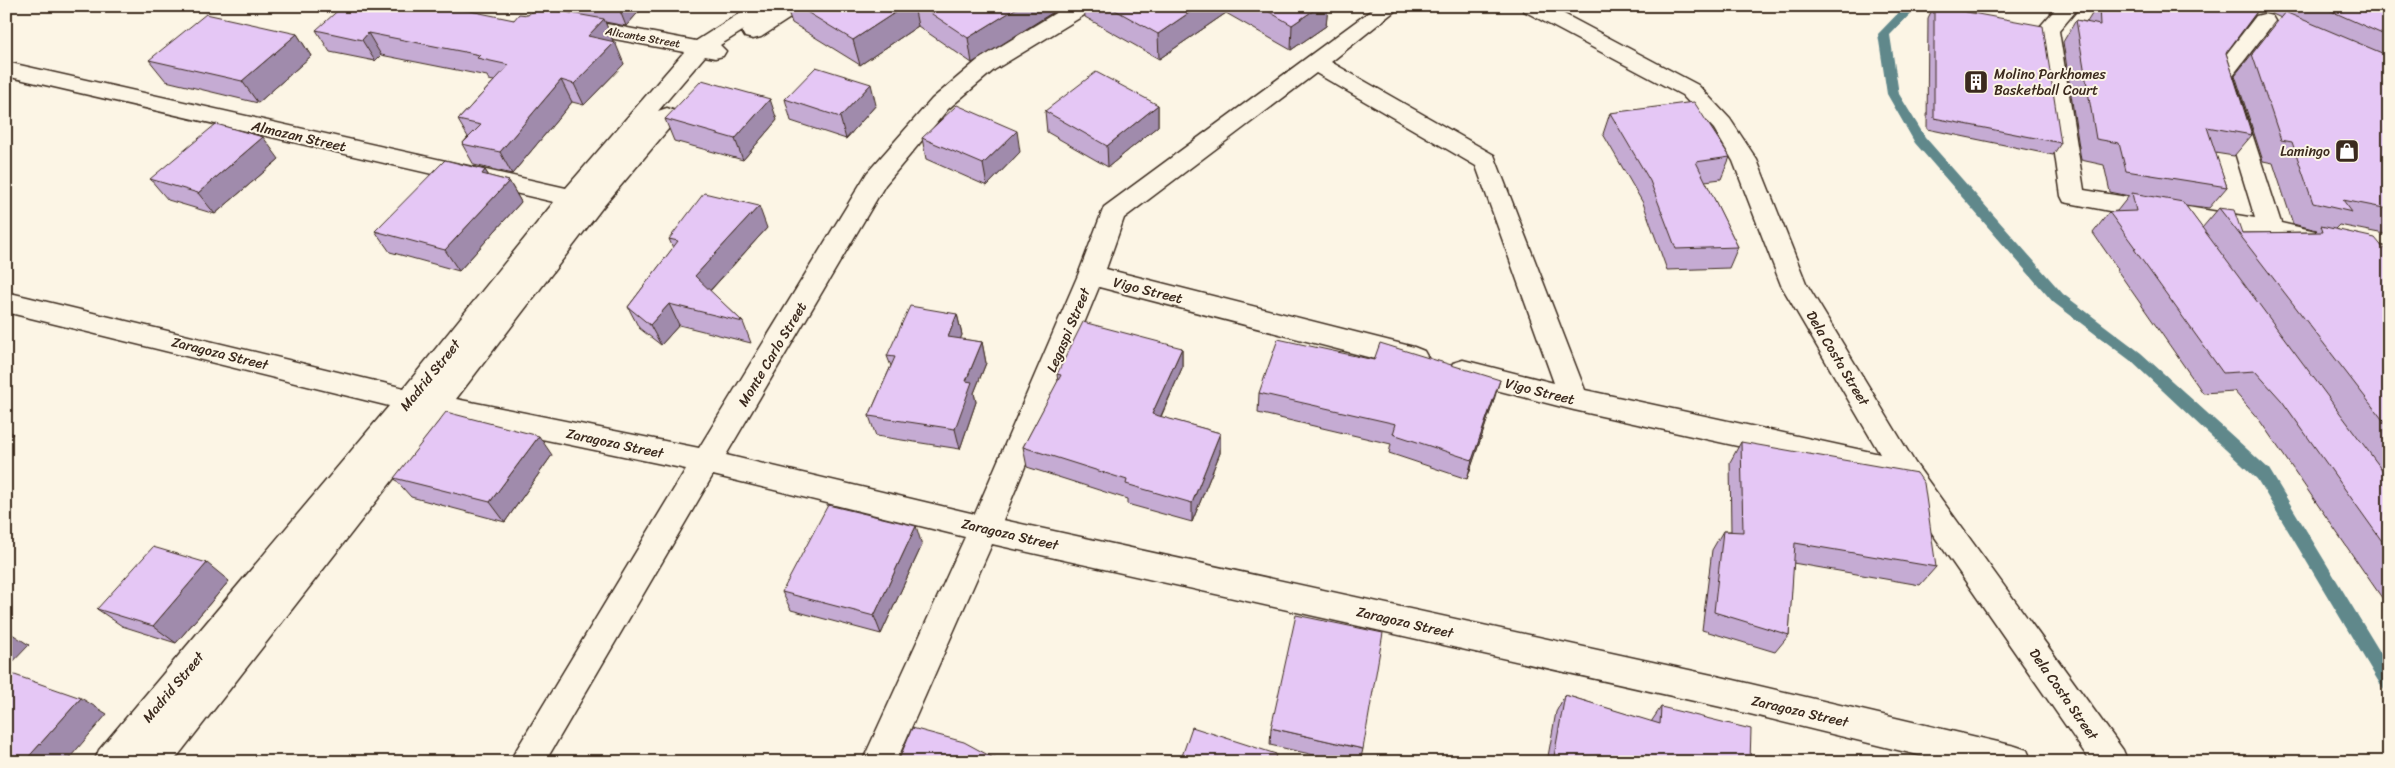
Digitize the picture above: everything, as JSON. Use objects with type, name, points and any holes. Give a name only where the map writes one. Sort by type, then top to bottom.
[{"type":"street","name":"Alicante Street","points":[[476,6],[711,50]]},
{"type":"street","name":"Madrid Street","points":[[152,762],[423,402],[582,201],[711,50],[766,6]]},
{"type":"street","name":"Madrid Street","points":[[711,50],[793,6]]},
{"type":"street","name":"Monte Carlo Street","points":[[526,762],[876,179],[940,104],[986,65],[1083,6]]},
{"type":"street","name":"Legaspi Street","points":[[879,762],[984,529],[1092,275],[1113,212],[1391,6]]},
{"type":"street","name":"Dela Costa Street","points":[[1532,6],[1690,90],[1722,124],[1745,160],[1794,286],[1906,471],[2111,762]]},
{"type":"street","points":[[2070,6],[2048,30],[2073,196],[2175,215],[2271,229],[2386,260]]},
{"type":"street","points":[[2265,21],[2222,74],[2271,229]]},
{"type":"street","points":[[1316,63],[1486,161],[1574,399]]},
{"type":"street","name":"Almazan Street","points":[[6,69],[582,201]]},
{"type":"street","points":[[2175,215],[2198,247]]},
{"type":"street","name":"Vigo Street","points":[[1092,275],[1574,399],[1906,471]]},
{"type":"street","name":"Zaragoza Street","points":[[6,302],[423,402],[707,462],[984,529],[1721,692],[2014,762]]},
{"type":"street","name":"Madrid Street","points":[[111,762],[423,402]]},
{"type":"building","points":[[343,6],[446,6],[514,20],[519,14],[528,15],[537,7],[604,19],[588,36],[615,42],[574,84],[561,80],[500,152],[462,144],[481,125],[458,120],[509,65],[477,58],[480,55],[368,33],[362,40],[316,30]]},
{"type":"building","points":[[797,6],[905,6],[853,40]]},
{"type":"building","points":[[920,6],[1020,6],[968,38]]},
{"type":"building","points":[[1108,6],[1199,6],[1158,34]]},
{"type":"building","points":[[1259,6],[1320,6],[1292,25]]},
{"type":"building","name":"Molino Parkhomes Basketball Court","points":[[1934,6],[2043,26],[2061,143],[1934,118]]},
{"type":"building","points":[[2099,6],[2261,6],[2226,53],[2252,135],[2207,127],[2227,187],[2126,171],[2119,143],[2096,139],[2076,20],[2100,25]]},
{"type":"building","points":[[2320,6],[2389,6],[2389,37]]},
{"type":"building","points":[[2285,12],[2389,56],[2389,209],[2343,200],[2352,212],[2313,203],[2292,142],[2281,140],[2252,54]]},
{"type":"building","points":[[206,14],[297,34],[242,81],[149,60]]},
{"type":"building","points":[[816,67],[871,84],[840,117],[785,99]]},
{"type":"building","points":[[1096,72],[1158,105],[1107,146],[1045,111]]},
{"type":"building","points":[[702,80],[770,99],[735,139],[665,119]]},
{"type":"building","points":[[1694,102],[1730,157],[1696,162],[1738,247],[1676,249],[1650,181],[1610,113]]},
{"type":"building","points":[[957,105],[1017,131],[983,164],[922,138]]},
{"type":"building","points":[[216,124],[263,137],[198,193],[150,179]]},
{"type":"building","points":[[445,160],[485,170],[482,174],[509,181],[445,250],[375,231]]},
{"type":"building","points":[[704,193],[759,206],[695,276],[743,322],[669,304],[650,325],[628,307],[678,241],[669,239]]},
{"type":"building","points":[[2132,193],[2183,202],[2389,479],[2389,551],[2282,401],[2255,371],[2223,373],[2109,212],[2136,211]]},
{"type":"building","points":[[2219,208],[2234,210],[2242,233],[2323,232],[2321,226],[2375,238],[2389,255],[2389,428]]},
{"type":"building","points":[[910,306],[957,314],[948,337],[982,342],[966,381],[972,382],[955,429],[869,416],[895,357],[887,356]]},
{"type":"building","points":[[1083,322],[1182,348],[1152,414],[1220,433],[1192,503],[1126,484],[1127,480],[1023,447],[1061,375],[1057,374]]},
{"type":"building","points":[[1278,339],[1374,360],[1380,343],[1500,380],[1472,460],[1393,434],[1396,424],[1259,393]]},
{"type":"building","points":[[446,412],[539,436],[490,502],[394,478]]},
{"type":"building","points":[[1741,442],[1917,473],[1924,483],[1936,567],[1795,543],[1789,635],[1714,612],[1723,531],[1743,532]]},
{"type":"building","points":[[828,505],[916,526],[874,616],[782,592]]},
{"type":"building","points":[[153,547],[207,563],[153,626],[97,609]]},
{"type":"building","points":[[1296,615],[1383,633],[1363,749],[1271,728]]},
{"type":"building","points":[[6,672],[81,698],[24,762],[6,762]]},
{"type":"building","points":[[1565,695],[1660,724],[1661,707],[1751,729],[1750,762],[1553,762]]},
{"type":"building","points":[[1192,727],[1276,754],[1274,762],[1180,762]]},
{"type":"building","points":[[912,728],[964,742],[1001,762],[898,762]]},
{"type":"waterway","points":[[1912,6],[1884,34],[1893,94],[1920,140],[2058,298],[2136,357],[2263,474],[2389,683]]},
{"type":"place","name":"Molino Parkhomes Basketball Court","points":[[1976,82]]},
{"type":"place","name":"Lamingo","points":[[2347,151]]}]
